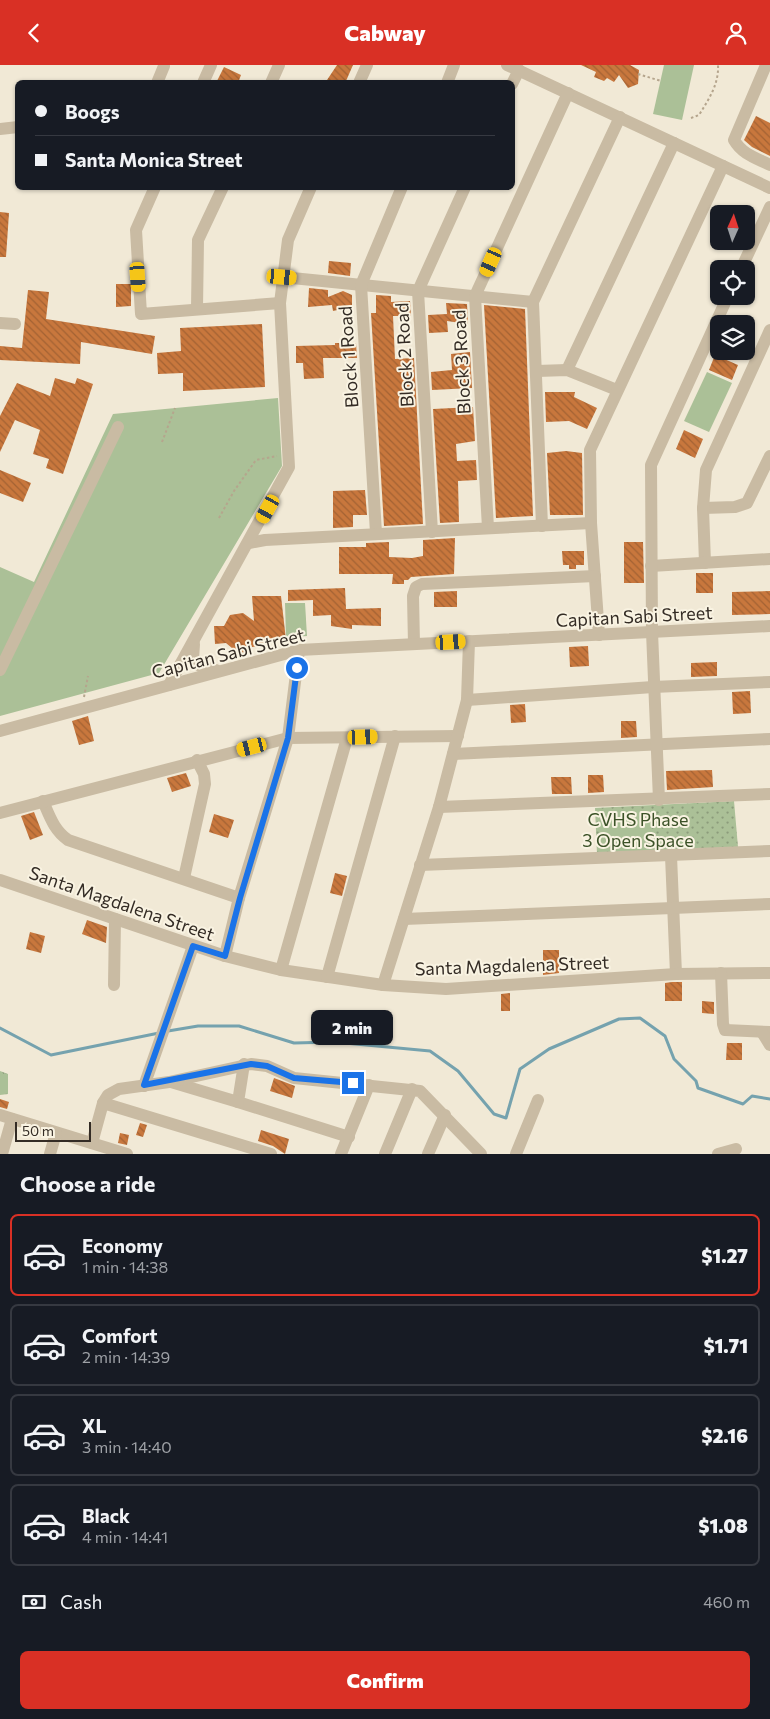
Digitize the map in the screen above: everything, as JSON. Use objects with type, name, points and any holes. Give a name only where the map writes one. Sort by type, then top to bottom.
[{"type":"street","points":[[204,80],[211,65]]},
{"type":"street","points":[[272,80],[279,65]]},
{"type":"street","points":[[360,80],[367,65]]},
{"type":"street","points":[[448,80],[454,65]]},
{"type":"street","points":[[766,65],[734,140],[738,147],[748,154],[770,165]]},
{"type":"street","points":[[158,80],[164,66]]},
{"type":"street","points":[[513,68],[770,188]]},
{"type":"street","name":"Block 3 Road","points":[[488,528],[475,296],[568,93]]},
{"type":"street","points":[[542,525],[533,302],[620,117]]},
{"type":"street","points":[[0,129],[15,127]]},
{"type":"street","points":[[567,370],[674,143]]},
{"type":"street","points":[[600,635],[591,523],[590,451],[723,166]]},
{"type":"street","points":[[154,190],[136,230],[141,314],[197,308],[280,303]]},
{"type":"street","points":[[197,308],[198,240],[221,190]]},
{"type":"street","points":[[169,685],[286,475],[290,455],[280,303],[282,277],[288,240],[310,190]]},
{"type":"street","name":"Block 1 Road","points":[[376,533],[361,285],[401,190]]},
{"type":"street","name":"Block 2 Road","points":[[432,532],[418,291],[464,190]]},
{"type":"street","points":[[745,260],[770,207]]},
{"type":"street","points":[[282,277],[533,302]]},
{"type":"street","points":[[660,800],[653,687],[651,465],[724,305]]},
{"type":"street","points":[[0,323],[15,324]]},
{"type":"street","points":[[705,563],[703,508],[706,470],[770,331]]},
{"type":"street","points":[[537,371],[567,370],[618,390]]},
{"type":"street","points":[[0,670],[118,427]]},
{"type":"street","points":[[703,508],[735,507],[747,503],[770,456]]},
{"type":"street","points":[[249,543],[265,539],[591,523]]},
{"type":"street","points":[[651,566],[770,559]]},
{"type":"street","points":[[414,644],[414,591],[422,585],[595,576]]},
{"type":"street","name":"Capitan Sabi Street","points":[[0,731],[299,650],[770,627]]},
{"type":"street","points":[[196,637],[193,659],[206,668],[224,670]]},
{"type":"street","points":[[383,985],[439,807],[467,700],[469,641]]},
{"type":"street","points":[[225,956],[240,898],[288,738],[299,650]]},
{"type":"street","points":[[467,700],[653,687],[770,683]]},
{"type":"street","points":[[327,977],[395,736]]},
{"type":"street","points":[[0,813],[197,760],[288,738],[458,736]]},
{"type":"street","points":[[281,970],[347,738]]},
{"type":"street","points":[[453,755],[770,739]]},
{"type":"street","points":[[184,878],[205,784],[204,775],[197,760]]},
{"type":"street","points":[[439,807],[660,800],[770,794]]},
{"type":"street","points":[[43,801],[58,833],[68,840],[240,898]]},
{"type":"street","points":[[420,865],[770,851]]},
{"type":"street","points":[[671,856],[676,974]]},
{"type":"street","name":"Santa Magdalena Street","points":[[0,880],[225,956],[281,970],[383,985],[446,989],[676,974],[770,973]]},
{"type":"street","points":[[404,919],[770,904]]},
{"type":"street","points":[[114,985],[115,919]]},
{"type":"street","points":[[144,1085],[193,946]]},
{"type":"street","points":[[721,973],[723,1023],[725,1030],[766,1032],[770,1045]]},
{"type":"street","points":[[238,1102],[244,1065]]},
{"type":"street","points":[[92,1143],[103,1103],[113,1091],[169,1082],[244,1065],[267,1066],[294,1078],[420,1091],[445,1115],[477,1152]]},
{"type":"street","points":[[169,1082],[349,1137]]},
{"type":"street","points":[[341,1154],[369,1085]]},
{"type":"street","points":[[385,1154],[412,1089]]},
{"type":"street","points":[[516,1154],[538,1100]]},
{"type":"street","points":[[103,1103],[271,1154]]},
{"type":"street","points":[[428,1154],[445,1115]]},
{"type":"street","points":[[2,1154],[6,1117],[127,1154]]},
{"type":"street","points":[[50,1154],[56,1133]]},
{"type":"street","points":[[718,1154],[736,1149]]},
{"type":"path","points":[[690,118],[699,115],[712,95],[716,83],[718,65]]},
{"type":"path","points":[[638,74],[661,81]]},
{"type":"path","points":[[162,442],[175,408]]},
{"type":"path","points":[[219,518],[234,491],[256,460],[271,456],[290,455]]},
{"type":"path","points":[[82,709],[88,676]]},
{"type":"green space","points":[[664,65],[694,65],[682,120],[653,114]]},
{"type":"green space","points":[[707,372],[732,383],[709,432],[684,421]]},
{"type":"green space","points":[[278,398],[282,466],[159,673],[0,716],[0,567],[34,582],[113,414]]},
{"type":"green space","points":[[285,603],[305,603],[307,636],[286,637]]},
{"type":"green space","name":"CVHS Phase 3 Open Space","points":[[734,801],[738,847],[597,854],[595,808]]},
{"type":"green space","points":[[648,809],[650,849],[600,851],[598,811]]},
{"type":"green space","points":[[0,1071],[8,1074],[8,1094],[0,1095]]},
{"type":"building","points":[[337,65],[353,65],[346,80],[327,80]]},
{"type":"building","points":[[581,65],[630,65],[639,70],[638,84],[628,88],[619,75],[614,82],[607,78],[604,81],[594,77],[596,72]]},
{"type":"building","points":[[224,67],[241,75],[239,80],[218,80]]},
{"type":"building","points":[[756,116],[770,123],[770,156],[752,147],[744,140]]},
{"type":"building","points":[[0,212],[9,213],[6,257],[0,257]]},
{"type":"building","points":[[329,261],[351,263],[350,276],[328,273]]},
{"type":"building","points":[[116,284],[131,284],[131,306],[116,307]]},
{"type":"building","points":[[309,288],[328,290],[328,297],[343,291],[352,295],[352,311],[346,308],[333,311],[332,305],[308,307]]},
{"type":"building","points":[[28,290],[49,292],[46,319],[155,336],[152,354],[81,342],[80,364],[0,360],[0,346],[22,348]]},
{"type":"building","points":[[376,295],[391,296],[391,302],[410,301],[411,316],[393,316],[395,359],[414,358],[423,524],[384,526],[371,313],[376,313]]},
{"type":"building","points":[[446,303],[467,304],[468,324],[447,321],[448,332],[429,333],[428,315],[447,314]]},
{"type":"building","points":[[484,305],[525,309],[533,516],[496,518]]},
{"type":"building","points":[[262,324],[265,387],[183,391],[183,373],[158,374],[157,353],[181,351],[180,328]]},
{"type":"building","points":[[335,343],[356,343],[357,358],[323,358],[324,378],[304,379],[303,363],[296,363],[296,346],[335,345]]},
{"type":"building","points":[[470,352],[472,388],[432,390],[431,372],[452,370],[451,354]]},
{"type":"building","points":[[713,360],[726,360],[738,365],[732,380],[709,370]]},
{"type":"building","points":[[55,378],[75,384],[77,378],[93,384],[63,474],[46,468],[49,459],[33,454],[40,430],[15,420],[0,452],[0,416],[17,383],[50,396]]},
{"type":"building","points":[[545,392],[575,392],[574,397],[597,408],[587,429],[569,421],[546,422]]},
{"type":"building","points":[[473,407],[475,441],[456,444],[457,461],[476,460],[477,480],[458,481],[459,522],[440,523],[433,409]]},
{"type":"building","points":[[684,430],[703,439],[695,458],[676,449]]},
{"type":"building","points":[[566,451],[582,453],[583,515],[550,515],[547,453]]},
{"type":"building","points":[[0,470],[31,483],[23,502],[0,493]]},
{"type":"building","points":[[365,490],[367,515],[353,515],[353,527],[333,528],[333,491]]},
{"type":"building","points":[[455,538],[454,574],[411,577],[408,580],[404,580],[404,584],[392,584],[393,574],[339,574],[339,547],[366,547],[366,543],[389,542],[389,557],[412,558],[423,556],[423,540]]},
{"type":"building","points":[[624,542],[643,542],[644,583],[624,583]]},
{"type":"building","points":[[562,551],[584,551],[584,565],[576,565],[576,569],[569,569],[569,565],[563,565]]},
{"type":"building","points":[[696,573],[713,573],[713,593],[696,593]]},
{"type":"building","points":[[345,588],[346,609],[381,608],[381,626],[352,625],[352,629],[331,626],[331,615],[313,616],[313,600],[288,601],[288,590]]},
{"type":"building","points":[[457,591],[457,607],[434,607],[434,592]]},
{"type":"building","points":[[770,591],[770,614],[732,615],[732,592]]},
{"type":"building","points":[[252,596],[281,596],[286,640],[265,642],[266,645],[252,647],[250,652],[232,653],[232,648],[226,643],[215,644],[214,626],[224,626],[230,615],[243,613],[254,621]]},
{"type":"building","points":[[588,646],[589,666],[570,667],[569,647]]},
{"type":"building","points":[[717,662],[717,676],[691,677],[691,663]]},
{"type":"building","points":[[750,691],[751,713],[733,714],[732,692]]},
{"type":"building","points":[[525,704],[526,722],[511,723],[510,705]]},
{"type":"building","points":[[88,716],[94,741],[79,745],[72,721]]},
{"type":"building","points":[[621,721],[636,721],[637,737],[621,738]]},
{"type":"building","points":[[712,770],[713,787],[667,790],[666,771]]},
{"type":"building","points":[[186,773],[191,786],[172,792],[167,778]]},
{"type":"building","points":[[588,775],[603,775],[604,792],[588,793]]},
{"type":"building","points":[[551,777],[571,777],[572,794],[552,794]]},
{"type":"building","points":[[34,812],[43,835],[30,840],[21,816]]},
{"type":"building","points":[[214,814],[234,820],[228,838],[209,832]]},
{"type":"building","points":[[335,873],[347,876],[342,896],[330,893]]},
{"type":"building","points":[[87,920],[107,927],[106,943],[82,934]]},
{"type":"building","points":[[30,932],[45,936],[41,953],[26,949]]},
{"type":"building","points":[[543,950],[559,950],[559,973],[543,975]]},
{"type":"building","points":[[682,982],[682,1001],[665,1001],[665,983]]},
{"type":"building","points":[[510,993],[510,1011],[501,1011],[501,994]]},
{"type":"building","points":[[702,1001],[714,1002],[714,1014],[702,1013]]},
{"type":"building","points":[[727,1043],[742,1043],[742,1060],[726,1060]]},
{"type":"building","points":[[274,1078],[295,1086],[292,1098],[270,1091]]},
{"type":"building","points":[[0,1099],[9,1102],[7,1109],[0,1107]]},
{"type":"building","points":[[140,1123],[147,1125],[143,1137],[136,1135]]},
{"type":"building","points":[[261,1130],[289,1139],[285,1154],[273,1146],[258,1141]]},
{"type":"building","points":[[120,1133],[129,1135],[127,1145],[118,1143]]},
{"type":"waterway","points":[[168,1031],[198,1026],[239,1026],[294,1043],[334,1042],[430,1051],[458,1071],[494,1114],[506,1118],[520,1069],[549,1049],[619,1019],[640,1018],[665,1036],[674,1059],[696,1081],[698,1088],[743,1104],[752,1096],[770,1099]]},
{"type":"waterway","points":[[0,1028],[51,1055],[159,1033]]},
{"type":"route","points":[[297,668],[288,738],[240,898],[225,956],[193,946],[144,1085],[169,1082],[251,1064],[267,1066],[294,1078],[353,1083]]}]
